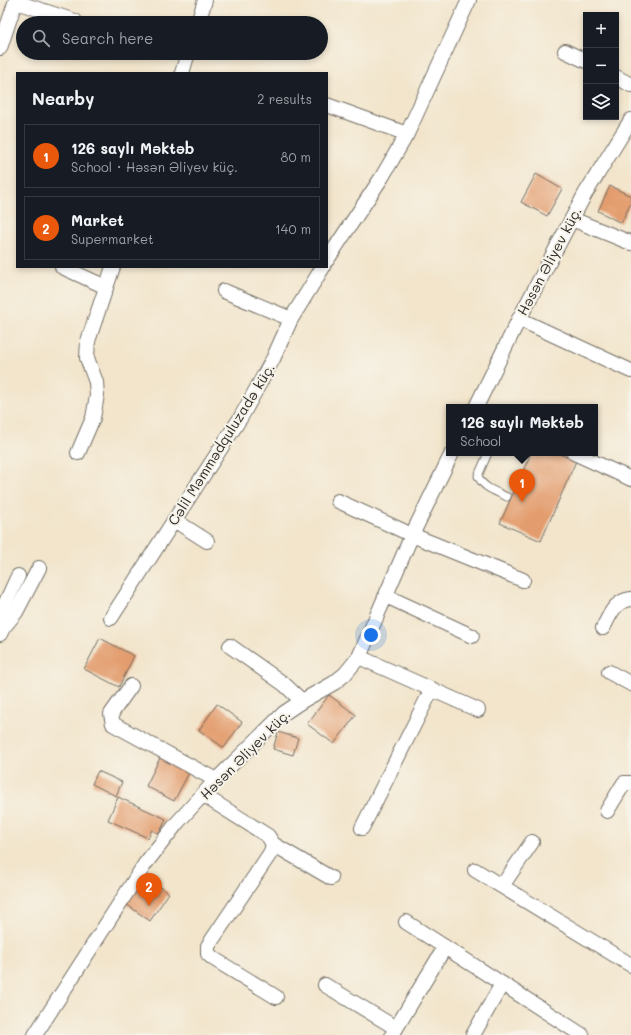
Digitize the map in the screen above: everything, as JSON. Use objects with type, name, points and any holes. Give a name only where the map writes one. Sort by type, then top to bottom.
[{"type":"street","points":[[200,16],[205,0]]},
{"type":"street","points":[[328,258],[382,177],[407,134],[469,0]]},
{"type":"street","points":[[0,48],[16,1],[60,16]]},
{"type":"street","points":[[565,50],[583,60]]},
{"type":"street","points":[[182,72],[186,60]]},
{"type":"street","points":[[619,79],[631,85]]},
{"type":"street","points":[[328,105],[407,134]]},
{"type":"street","name":"Həsən Əliyev küç.","points":[[477,404],[518,319],[585,194],[631,120]]},
{"type":"street","points":[[572,219],[631,243]]},
{"type":"street","points":[[64,268],[106,286]]},
{"type":"street","points":[[78,453],[93,418],[97,394],[96,382],[87,358],[88,342],[113,268]]},
{"type":"street","name":"Cəlil Məmmədquluzadə küç.","points":[[111,618],[241,416],[273,359],[291,319],[322,268]]},
{"type":"street","points":[[224,292],[291,319]]},
{"type":"street","points":[[518,319],[631,371]]},
{"type":"street","name":"Həsən Əliyev küç.","points":[[35,1035],[145,864],[177,823],[216,780],[284,713],[334,683],[346,674],[359,657],[412,535],[451,456]]},
{"type":"street","points":[[581,456],[631,479]]},
{"type":"street","points":[[338,501],[412,535],[523,580]]},
{"type":"street","points":[[174,520],[207,541]]},
{"type":"street","points":[[1,626],[16,612],[38,568]]},
{"type":"street","points":[[1,626],[18,576]]},
{"type":"street","points":[[386,596],[472,636]]},
{"type":"street","points":[[602,628],[617,604],[624,600],[631,599]]},
{"type":"street","points":[[230,646],[284,684],[302,701]]},
{"type":"street","points":[[359,657],[478,710]]},
{"type":"street","points":[[609,672],[631,684]]},
{"type":"street","points":[[131,686],[111,714],[113,724],[216,780]]},
{"type":"street","points":[[362,828],[432,689]]},
{"type":"street","points":[[606,811],[624,783],[631,783]]},
{"type":"street","points":[[203,795],[268,836],[273,844],[331,878]]},
{"type":"street","points":[[502,886],[532,842]]},
{"type":"street","points":[[273,844],[270,852],[208,946],[208,954],[276,997]]},
{"type":"street","points":[[475,870],[631,965]]},
{"type":"street","points":[[406,922],[582,1035]]},
{"type":"street","points":[[325,985],[394,1031],[446,947]]},
{"type":"street","points":[[473,1035],[502,984]]},
{"type":"lane","points":[[487,456],[478,476],[481,483],[507,497]]},
{"type":"building","points":[[536,174],[562,189],[547,216],[521,202]]},
{"type":"building","points":[[610,186],[631,196],[631,203],[621,223],[598,211]]},
{"type":"building","points":[[530,456],[564,456],[576,461],[541,541],[500,523]]},
{"type":"building","points":[[100,638],[134,656],[119,687],[84,669]]},
{"type":"building","points":[[329,695],[356,715],[334,744],[307,724]]},
{"type":"building","points":[[217,704],[242,722],[224,748],[199,730]]},
{"type":"building","points":[[278,732],[298,738],[293,755],[273,749]]},
{"type":"building","points":[[162,754],[191,769],[174,801],[146,786]]},
{"type":"building","points":[[98,771],[122,782],[116,796],[92,784]]},
{"type":"building","points":[[118,797],[166,819],[159,834],[152,830],[148,838],[108,820]]},
{"type":"building","points":[[145,876],[169,893],[150,921],[126,904]]},
{"type":"place","name":"126 saylı Məktəb","points":[[522,502]]},
{"type":"place","name":"Market","points":[[149,906]]}]
